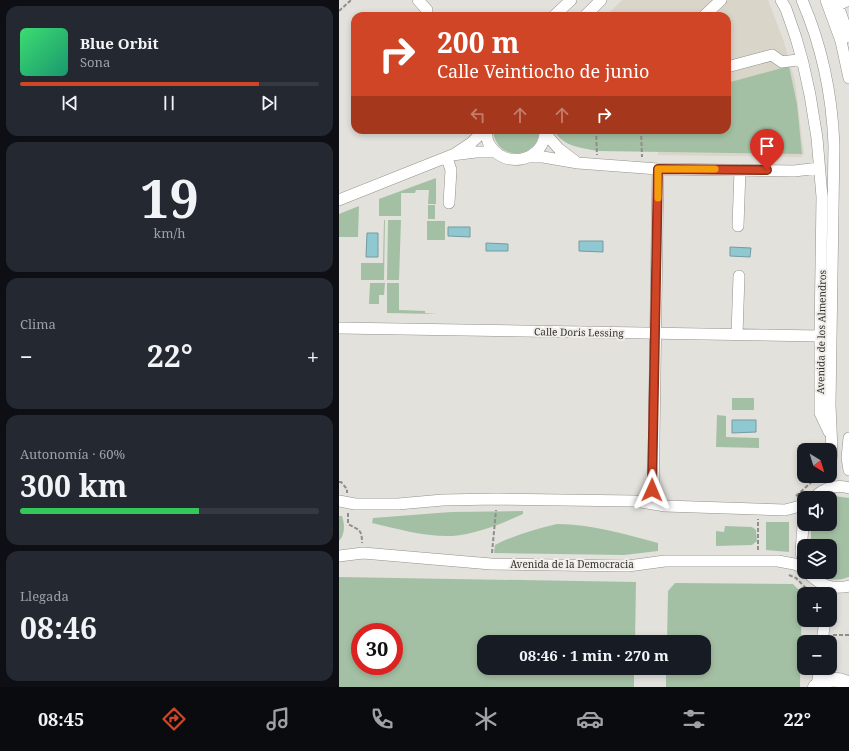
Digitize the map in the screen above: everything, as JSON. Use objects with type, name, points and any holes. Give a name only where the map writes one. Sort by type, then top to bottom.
[{"type":"main road","points":[[816,686],[826,681],[835,680],[849,684]]},
{"type":"street","points":[[418,0],[427,10]]},
{"type":"street","points":[[558,12],[571,0]]},
{"type":"street","points":[[708,12],[721,0]]},
{"type":"street","name":"Avenida de los Almendros","points":[[781,0],[786,9],[803,63],[817,138],[823,197],[820,413],[831,436]]},
{"type":"street","name":"Avenida de los Almendros","points":[[802,0],[822,58],[833,120],[831,443]]},
{"type":"street","points":[[826,0],[847,56],[849,78]]},
{"type":"street","points":[[849,0],[837,2],[849,37]]},
{"type":"street","points":[[588,12],[595,2]]},
{"type":"street","points":[[731,66],[772,56],[782,62],[797,60],[803,63]]},
{"type":"street","points":[[449,157],[471,143],[481,134]]},
{"type":"street","points":[[486,134],[488,141],[495,152],[502,157],[511,160],[521,160],[529,157],[543,157],[578,163],[658,169],[794,171],[819,168]]},
{"type":"street","points":[[529,157],[540,147],[544,134]]},
{"type":"street","points":[[547,134],[559,149],[578,163]]},
{"type":"street","points":[[339,200],[449,157],[476,152],[495,152]]},
{"type":"street","points":[[449,157],[451,170],[449,203]]},
{"type":"street","points":[[653,504],[658,169]]},
{"type":"street","points":[[738,226],[740,170]]},
{"type":"street","points":[[822,225],[832,241]]},
{"type":"street","points":[[737,334],[739,276]]},
{"type":"street","name":"Calle Doris Lessing","points":[[339,328],[820,336]]},
{"type":"street","points":[[849,438],[847,458],[849,470]]},
{"type":"street","points":[[824,489],[826,483]]},
{"type":"street","points":[[824,489],[834,486],[849,488]]},
{"type":"street","points":[[343,502],[399,504],[443,500],[497,499],[635,501],[665,506],[785,510],[797,507]]},
{"type":"street","name":"Avenida de la Democracia","points":[[339,556],[363,553],[491,564],[628,566],[665,561],[778,561],[797,565]]},
{"type":"street","points":[[813,579],[820,587]]},
{"type":"street","points":[[837,588],[849,586]]},
{"type":"street","points":[[816,686],[818,675]]},
{"type":"path","points":[[339,11],[351,0]]},
{"type":"path","points":[[597,134],[597,156]]},
{"type":"path","points":[[641,134],[642,157]]},
{"type":"path","points":[[790,498],[810,483]]},
{"type":"path","points":[[491,564],[497,499]]},
{"type":"path","points":[[343,502],[348,524],[359,529],[361,533],[363,553]]},
{"type":"shaded area","points":[[622,0],[768,0],[784,42],[795,81],[804,154],[801,157],[658,155],[657,134],[731,134],[731,12],[610,12]]},
{"type":"green space","points":[[789,66],[797,104],[802,154],[598,151],[567,143],[556,134],[731,134],[731,82]]},
{"type":"green space","points":[[494,134],[538,134],[533,147],[526,151],[517,153],[509,152],[502,148],[496,141]]},
{"type":"green space","points":[[436,178],[436,204],[428,204],[429,190],[416,190],[415,193],[401,193],[401,216],[379,216],[379,199]]},
{"type":"green space","points":[[428,205],[435,205],[435,219],[428,219]]},
{"type":"green space","points":[[359,206],[358,237],[339,237],[339,214]]},
{"type":"green space","points":[[384,220],[384,280],[361,280],[361,263],[383,263]]},
{"type":"green space","points":[[388,220],[401,220],[399,280],[387,280]]},
{"type":"green space","points":[[427,221],[445,221],[445,240],[427,240]]},
{"type":"green space","points":[[370,283],[385,283],[384,295],[379,295],[379,304],[369,304]]},
{"type":"green space","points":[[387,283],[399,283],[399,310],[425,311],[425,313],[437,314],[387,313]]},
{"type":"green space","points":[[732,398],[754,398],[754,410],[732,410]]},
{"type":"green space","points":[[717,415],[726,416],[726,437],[759,438],[759,448],[716,447]]},
{"type":"green space","points":[[837,496],[849,498],[849,577],[837,580],[834,579],[837,579],[837,539],[811,539],[811,531],[837,531]]},
{"type":"green space","points":[[523,511],[523,514],[488,528],[452,536],[422,534],[372,523],[373,518],[451,512]]},
{"type":"green space","points":[[339,516],[342,516],[344,526],[341,539],[339,541]]},
{"type":"green space","points":[[766,522],[789,522],[789,552],[766,550]]},
{"type":"green space","points":[[557,524],[583,526],[633,536],[658,543],[658,551],[624,555],[494,553],[495,545],[502,541]]},
{"type":"green space","points":[[725,526],[752,527],[756,530],[757,541],[752,545],[716,546],[716,531],[724,532]]},
{"type":"green space","points":[[339,577],[636,582],[635,635],[477,635],[477,675],[634,675],[634,687],[339,687]]},
{"type":"green space","points":[[675,583],[793,584],[797,588],[797,627],[801,627],[801,635],[797,635],[797,675],[800,675],[800,687],[666,687],[666,675],[711,675],[711,635],[667,635],[668,591]]},
{"type":"water","points":[[448,227],[470,227],[470,237],[448,236]]},
{"type":"water","points":[[367,233],[378,233],[378,257],[366,257]]},
{"type":"water","points":[[579,241],[603,241],[603,252],[579,251]]},
{"type":"water","points":[[486,243],[508,244],[508,251],[486,251]]},
{"type":"water","points":[[730,247],[751,248],[750,257],[730,256]]},
{"type":"water","points":[[732,420],[756,420],[756,432],[732,433]]},
{"type":"slow traffic","points":[[658,198],[658,169],[715,169]]},
{"type":"route","points":[[652,490],[658,169],[767,170]]}]
